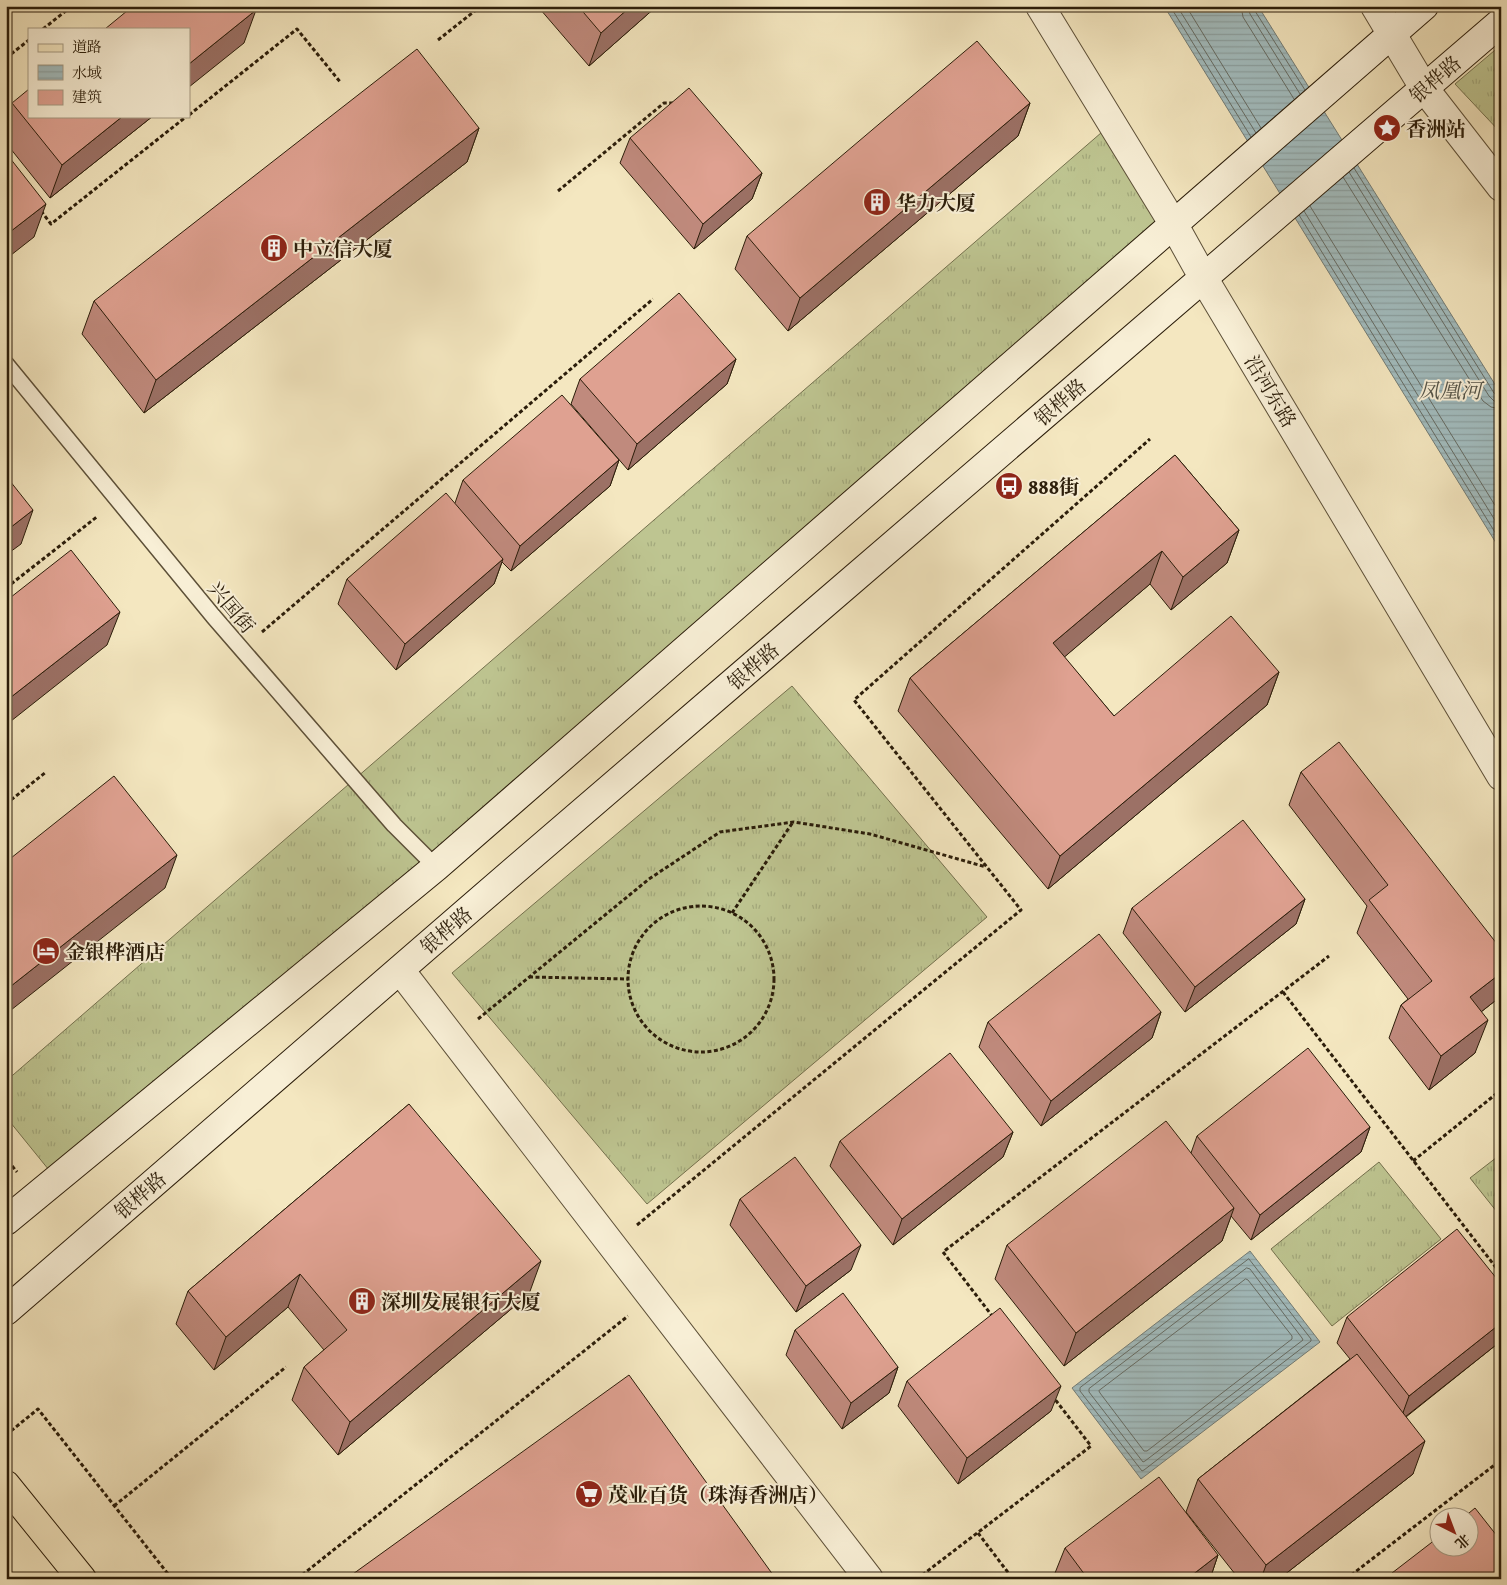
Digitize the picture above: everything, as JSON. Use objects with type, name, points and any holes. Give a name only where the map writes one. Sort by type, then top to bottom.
[{"type":"main road","name":"沿河东路","points":[[1040,6],[1174,225],[1204,279],[1501,776]]},
{"type":"main road","points":[[1374,6],[1424,88],[1501,187]]},
{"type":"main road","points":[[6,1221],[436,868],[1424,6]]},
{"type":"main road","name":"银桦路","points":[[6,1312],[400,970],[1501,22]]},
{"type":"main road","points":[[400,970],[869,1579]]},
{"type":"main road","points":[[6,1484],[82,1579]]},
{"type":"lane","name":"兴国街","points":[[6,364],[11,381],[118,500],[242,649],[394,825],[436,868]]},
{"type":"path","points":[[44,28],[72,6]]},
{"type":"path","points":[[438,40],[481,6]]},
{"type":"path","points":[[190,114],[297,29],[341,83]]},
{"type":"path","points":[[6,58],[28,41]]},
{"type":"path","points":[[558,191],[664,103],[682,104]]},
{"type":"path","points":[[40,210],[51,224],[185,118]]},
{"type":"path","points":[[242,649],[653,299]]},
{"type":"path","points":[[612,1245],[1021,910],[854,700],[1150,440]]},
{"type":"path","points":[[6,588],[118,500]]},
{"type":"path","points":[[6,804],[46,772]]},
{"type":"path","points":[[454,1040],[649,879],[720,832],[794,822],[870,834],[987,868]]},
{"type":"path","points":[[732,913],[794,822]]},
{"type":"path","points":[[708,906],[732,913],[752,926],[766,946],[773,969],[772,994],[764,1016],[748,1035],[728,1047],[704,1052],[681,1050],[659,1040],[642,1024],[631,1003],[628,979],[635,948],[643,935],[661,918],[684,908],[708,906]]},
{"type":"path","points":[[996,1322],[943,1252],[1329,956]]},
{"type":"path","points":[[528,977],[628,979]]},
{"type":"path","points":[[1283,992],[1501,1274]]},
{"type":"path","points":[[1413,1161],[1501,1090]]},
{"type":"path","points":[[297,1579],[652,1297]]},
{"type":"path","points":[[114,1506],[286,1367]]},
{"type":"path","points":[[917,1579],[1091,1446],[1050,1392]]},
{"type":"path","points":[[6,1435],[38,1409],[172,1579]]},
{"type":"path","points":[[1346,1579],[1501,1460]]},
{"type":"path","points":[[978,1533],[1013,1579]]},
{"type":"green space","points":[[1501,45],[1501,133],[1455,84]]},
{"type":"green space","points":[[1109,126],[1169,223],[436,865],[53,1175],[6,1117],[6,1081]]},
{"type":"green space","points":[[792,686],[987,917],[647,1204],[452,973]]},
{"type":"green space","points":[[1501,1154],[1501,1217],[1470,1178]]},
{"type":"green space","points":[[1379,1162],[1441,1239],[1332,1326],[1271,1249]]},
{"type":"water","name":"凤凰河","points":[[1164,6],[1258,6],[1501,394],[1501,551]]},
{"type":"water","points":[[1250,1251],[1320,1342],[1141,1479],[1072,1388]]},
{"type":"building","points":[[133,6],[254,6],[256,10],[190,63],[190,28],[106,28]]},
{"type":"building","points":[[578,6],[631,6],[601,33]]},
{"type":"building","name":"华力大厦","points":[[977,41],[1030,103],[800,298],[747,236]]},
{"type":"building","name":"中立信大厦","points":[[417,49],[479,128],[156,380],[94,301]]},
{"type":"building","points":[[689,88],[762,173],[703,224],[630,138]]},
{"type":"building","points":[[28,90],[28,118],[121,118],[62,165],[12,103]]},
{"type":"building","points":[[6,153],[46,204],[6,235]]},
{"type":"building","points":[[679,293],[736,359],[637,444],[580,379]]},
{"type":"building","points":[[562,395],[619,460],[520,546],[463,480]]},
{"type":"building","points":[[1175,455],[1239,530],[1183,577],[1162,551],[1053,643],[1114,716],[1231,616],[1279,672],[1060,856],[910,678]]},
{"type":"building","points":[[6,476],[33,510],[6,531]]},
{"type":"building","points":[[446,493],[503,559],[405,644],[347,579]]},
{"type":"building","points":[[71,550],[120,612],[6,701],[6,601]]},
{"type":"building","points":[[1339,742],[1501,949],[1501,973],[1470,997],[1488,1020],[1441,1056],[1401,1005],[1432,981],[1369,900],[1388,885],[1301,772]]},
{"type":"building","name":"金银桦酒店","points":[[114,776],[177,855],[6,990],[6,862]]},
{"type":"building","points":[[1243,820],[1305,899],[1195,987],[1132,908]]},
{"type":"building","points":[[1099,934],[1161,1012],[1051,1101],[988,1022]]},
{"type":"building","points":[[1308,1048],[1370,1127],[1260,1215],[1197,1136]]},
{"type":"building","points":[[950,1053],[1013,1132],[902,1219],[840,1141]]},
{"type":"building","name":"深圳发展银行大厦","points":[[409,1104],[541,1261],[350,1422],[304,1367],[347,1330],[300,1274],[226,1337],[188,1291]]},
{"type":"building","points":[[1166,1121],[1234,1208],[1076,1333],[1007,1245]]},
{"type":"building","points":[[795,1157],[861,1245],[806,1286],[740,1199]]},
{"type":"building","points":[[1457,1229],[1501,1284],[1501,1323],[1409,1396],[1347,1317]]},
{"type":"building","points":[[843,1293],[898,1367],[851,1403],[795,1330]]},
{"type":"building","points":[[1000,1308],[1061,1386],[967,1458],[907,1381]]},
{"type":"building","points":[[1357,1354],[1425,1441],[1266,1565],[1198,1479]]},
{"type":"building","name":"茂业百货（珠海香洲店）","points":[[629,1375],[776,1579],[346,1579]]},
{"type":"building","points":[[1159,1477],[1218,1555],[1187,1579],[1088,1579],[1065,1548]]},
{"type":"building","points":[[1480,1514],[1501,1541],[1501,1579],[1396,1579],[1392,1573],[1430,1544],[1430,1558],[1480,1558]]},
{"type":"place","name":"香洲站","points":[[1387,128]]},
{"type":"place","name":"华力大厦","points":[[877,202]]},
{"type":"place","name":"中立信大厦","points":[[274,248]]},
{"type":"place","name":"888街","points":[[1009,486]]},
{"type":"place","name":"金银桦酒店","points":[[46,951]]},
{"type":"place","name":"深圳发展银行大厦","points":[[362,1301]]},
{"type":"place","name":"茂业百货（珠海香洲店）","points":[[589,1494]]}]
